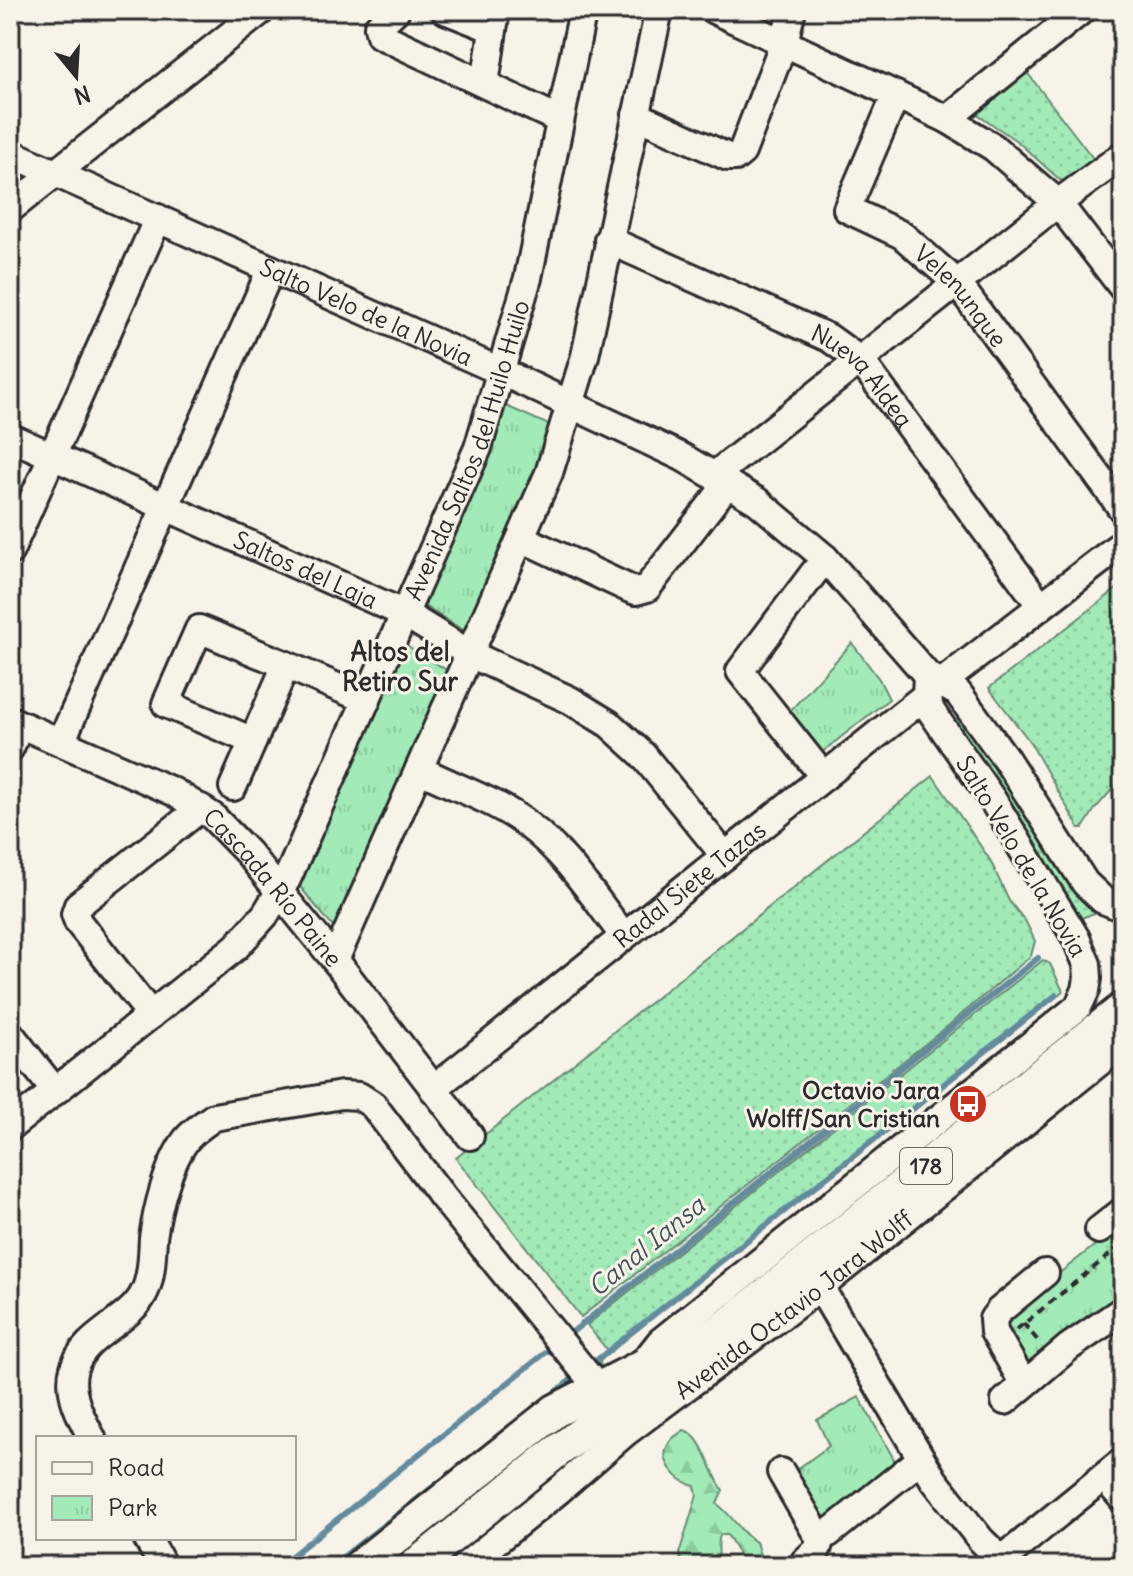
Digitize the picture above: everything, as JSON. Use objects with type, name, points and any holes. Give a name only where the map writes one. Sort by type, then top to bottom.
[{"type":"main road","name":"Avenida Octavio Jara Wolff","points":[[415,1566],[551,1456],[729,1324],[1123,1009]]},
{"type":"main road","name":"Avenida Octavio Jara Wolff","points":[[360,1566],[570,1401],[706,1330],[729,1324]]},
{"type":"street","points":[[10,209],[262,10]]},
{"type":"street","points":[[396,10],[378,27],[380,35],[560,120]]},
{"type":"street","points":[[445,10],[495,19],[485,84]]},
{"type":"street","name":"Avenida Saltos del Huilo Huilo","points":[[10,1127],[243,940],[279,894],[473,461],[528,278],[583,10]]},
{"type":"street","points":[[335,960],[549,473],[585,356],[659,10]]},
{"type":"street","points":[[714,10],[947,119],[993,147],[1058,203],[1123,288]]},
{"type":"street","points":[[636,115],[728,157],[736,157],[742,152],[784,42],[792,10]]},
{"type":"street","points":[[947,119],[1082,10]]},
{"type":"street","name":"Velenunque","points":[[896,95],[847,209],[902,235],[958,284],[1123,510]]},
{"type":"street","name":"Salto Velo de la Novia","points":[[10,153],[502,372],[660,446],[722,479],[783,521],[825,558],[935,683],[958,693],[1006,759],[1085,883],[1103,900],[1123,908]]},
{"type":"street","points":[[521,538],[630,589],[647,588],[722,479],[861,361],[1058,203],[1123,155]]},
{"type":"street","points":[[10,551],[158,218]]},
{"type":"street","name":"Nueva Aldea","points":[[608,240],[829,338],[861,361],[1041,606]]},
{"type":"street","points":[[61,742],[271,269]]},
{"type":"street","name":"Saltos del Laja","points":[[10,437],[405,614],[470,654],[570,700],[627,738],[725,856]]},
{"type":"street","name":"Radal Siete Tazas","points":[[433,1089],[824,777],[935,683],[1123,543]]},
{"type":"street","points":[[824,777],[740,671],[825,558]]},
{"type":"street","points":[[253,741],[166,704],[199,629],[367,700]]},
{"type":"street","points":[[233,787],[286,665]]},
{"type":"street","name":"Salto Velo de la Novia","points":[[641,1366],[660,1342],[1078,1007],[1086,990],[1087,964],[1076,938],[992,799],[931,711],[935,683]]},
{"type":"street","name":"Cascada Río Paine","points":[[13,731],[61,742],[174,792],[201,808],[236,840],[335,960],[470,1136]]},
{"type":"street","points":[[419,769],[498,806],[527,824],[563,859],[624,936]]},
{"type":"street","points":[[151,1015],[78,922],[75,914],[78,905],[201,808]]},
{"type":"street","points":[[10,1034],[55,1091]]},
{"type":"street","name":"Avenida Octavio Jara Wolff","points":[[465,1566],[626,1432],[820,1287],[1123,1043]]},
{"type":"street","points":[[91,1436],[80,1418],[75,1399],[72,1379],[75,1365],[91,1343],[132,1309],[145,1292],[161,1195],[185,1142],[214,1117],[342,1095],[359,1096],[373,1105],[442,1196],[598,1388]]},
{"type":"street","points":[[1099,1230],[1123,1211]]},
{"type":"street","points":[[1045,1273],[999,1311],[988,1331],[1014,1392],[1083,1336],[1123,1310]]},
{"type":"street","points":[[820,1287],[921,1459],[1001,1564],[1113,1469],[1123,1499]]},
{"type":"street","points":[[781,1472],[815,1531],[822,1535],[829,1533],[921,1459]]},
{"type":"street","points":[[805,1561],[817,1550],[822,1535]]},
{"type":"street","points":[[148,1540],[163,1566]]},
{"type":"path","points":[[988,1331],[1123,1244]]},
{"type":"green space","points":[[1026,71],[1095,161],[1069,182],[1060,180],[1018,142],[976,113]]},
{"type":"green space","points":[[497,402],[558,429],[473,636],[416,601]]},
{"type":"green space","points":[[1123,584],[1123,777],[1083,828],[1079,828],[1030,742],[989,688]]},
{"type":"green space","points":[[398,640],[453,674],[338,933],[292,877]]},
{"type":"green space","points":[[852,643],[879,679],[889,699],[821,753],[789,712]]},
{"type":"green space","points":[[963,714],[1116,904],[1072,922],[951,724]]},
{"type":"green space","points":[[933,776],[990,860],[1009,901],[1026,922],[1035,941],[1031,956],[949,1025],[581,1317],[456,1158]]},
{"type":"green space","points":[[1043,960],[1050,964],[1063,991],[657,1313],[600,1361],[601,1369],[597,1371],[589,1364],[607,1350],[587,1325]]},
{"type":"green space","points":[[1123,1213],[1123,1307],[1027,1379],[1000,1312],[1057,1275],[1099,1242]]},
{"type":"green space","points":[[574,1375],[577,1382],[339,1566],[328,1566]]},
{"type":"green space","points":[[859,1397],[900,1470],[824,1528],[789,1475],[829,1446],[817,1420]]},
{"type":"green space","points":[[684,1430],[691,1433],[702,1447],[723,1490],[717,1504],[756,1542],[762,1561],[758,1566],[746,1566],[727,1535],[720,1535],[717,1566],[683,1566],[679,1554],[697,1495],[695,1486],[671,1470],[666,1450],[670,1441]]},
{"type":"waterway","name":"Canal Iansa","points":[[566,1337],[1038,958]]},
{"type":"waterway","points":[[588,1367],[1056,995]]},
{"type":"waterway","name":"Canal Iansa","points":[[279,1566],[554,1346]]},
{"type":"waterway","points":[[547,1399],[579,1374]]},
{"type":"waterway","points":[[332,1566],[440,1482]]},
{"type":"place","name":"Octavio Jara Wolff/San Cristian","points":[[968,1104]]},
{"type":"district","name":"Altos del Retiro Sur","points":[[400,666]]}]
